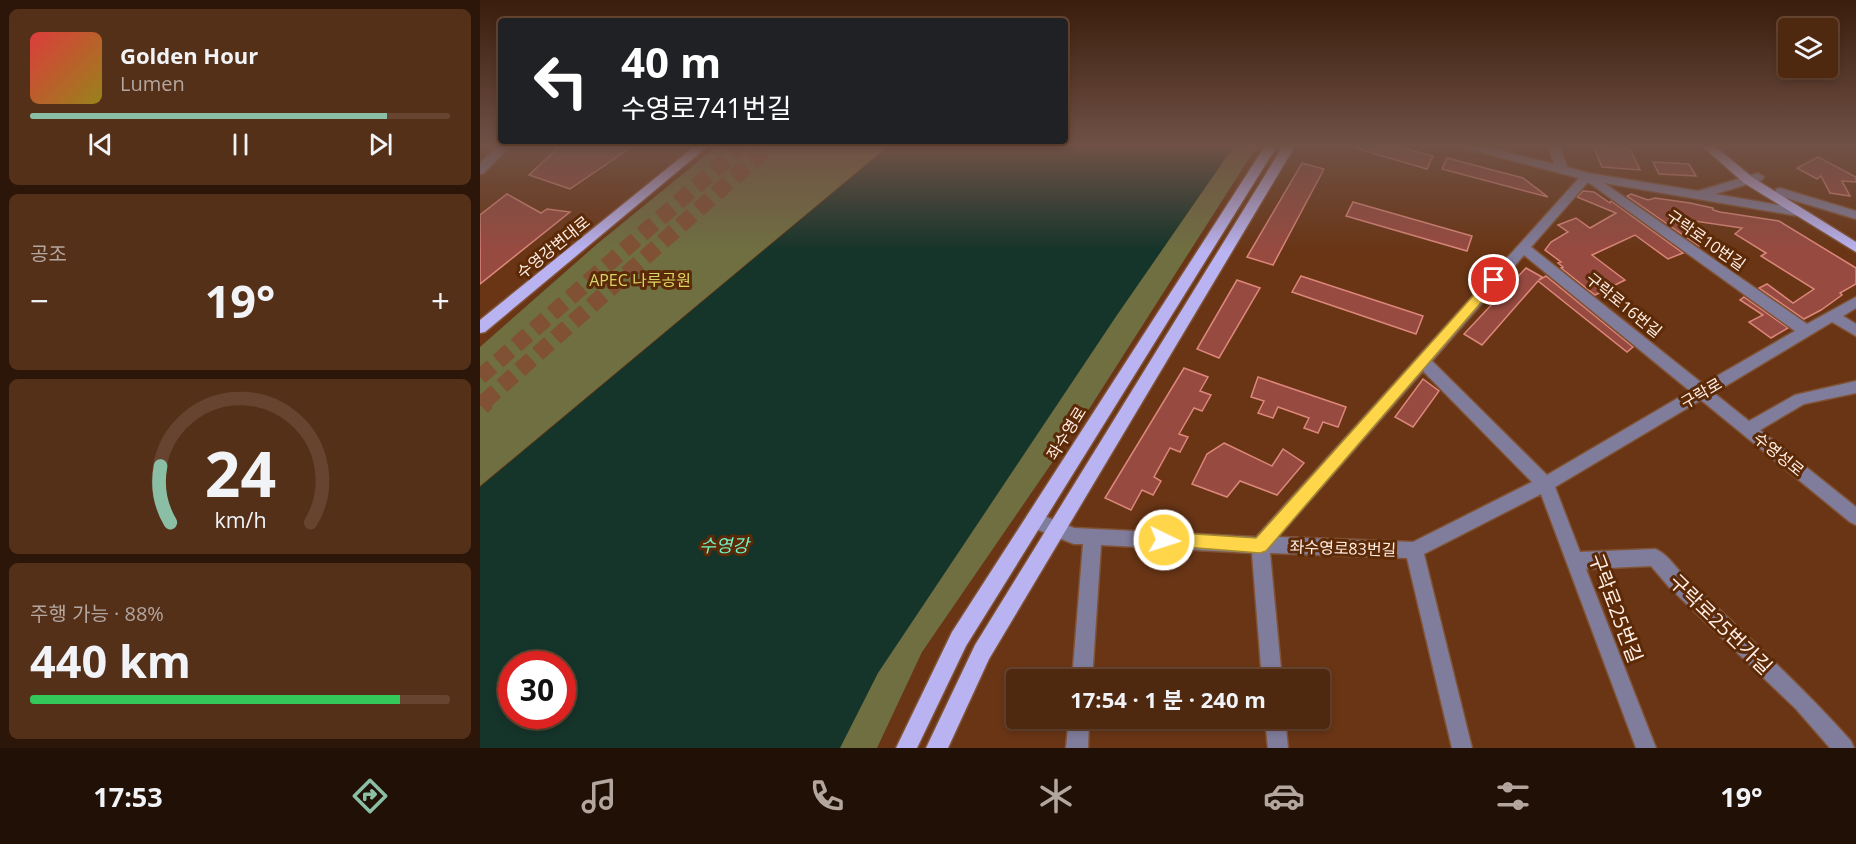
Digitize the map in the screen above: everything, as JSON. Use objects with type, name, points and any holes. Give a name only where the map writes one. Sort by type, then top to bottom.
[{"type":"main road","name":"수영강변대로","points":[[480,328],[659,181]]},
{"type":"main road","name":"좌수영로","points":[[906,748],[959,639],[1249,181]]},
{"type":"main road","points":[[938,748],[982,652],[1268,181]]},
{"type":"main road","points":[[1756,181],[1798,212],[1856,248]]},
{"type":"main road","points":[[1757,181],[1780,192],[1856,238]]},
{"type":"street","points":[[1271,669],[1260,545],[1583,181]]},
{"type":"street","name":"구락로10번길","points":[[1594,181],[1806,331]]},
{"type":"street","points":[[1616,181],[1798,212]]},
{"type":"street","points":[[1698,195],[1746,181]]},
{"type":"street","points":[[1780,192],[1856,215]]},
{"type":"street","name":"구락로16번길","points":[[1523,247],[1703,392]]},
{"type":"street","name":"구락로","points":[[1414,550],[1545,484],[1856,302]]},
{"type":"street","points":[[1833,316],[1856,331]]},
{"type":"street","points":[[1423,362],[1545,484]]},
{"type":"street","points":[[1748,429],[1800,399],[1856,387]]},
{"type":"street","name":"수영성로","points":[[1703,392],[1856,517]]},
{"type":"street","name":"구락로25번길","points":[[1545,484],[1646,748]]},
{"type":"street","name":"좌수영로83번길","points":[[1034,520],[1074,536],[1414,550]]},
{"type":"street","points":[[1083,669],[1093,536]]},
{"type":"street","points":[[1414,550],[1462,748]]},
{"type":"street","name":"구락로25번가길","points":[[1574,561],[1655,557],[1675,581],[1803,702],[1844,748]]},
{"type":"street","points":[[1077,748],[1078,729]]},
{"type":"street","points":[[1276,729],[1278,748]]},
{"type":"green space","name":"APEC 나루공원","points":[[674,181],[846,181],[480,486],[480,347],[597,244]]},
{"type":"green space","points":[[1200,181],[1235,181],[1091,406],[922,652],[877,748],[819,748]]},
{"type":"water","name":"수영강","points":[[847,181],[1210,181],[1115,318],[878,673],[840,748],[480,748],[480,487]]},
{"type":"building","points":[[546,181],[582,181],[570,189]]},
{"type":"building","points":[[1292,181],[1318,181],[1273,265],[1247,257]]},
{"type":"building","points":[[1487,181],[1527,181],[1548,197]]},
{"type":"building","points":[[1824,181],[1856,181],[1842,181],[1850,196],[1830,193]]},
{"type":"building","points":[[1583,191],[1594,192],[1610,203],[1611,201],[1683,253],[1668,259],[1635,235],[1592,255],[1625,280],[1595,295],[1561,268],[1563,267],[1558,263],[1561,262],[1545,250],[1551,242],[1568,232],[1558,225],[1576,218],[1590,228],[1616,213],[1577,197]]},
{"type":"building","points":[[507,194],[541,213],[547,209],[570,212],[480,284],[480,215]]},
{"type":"building","points":[[1631,194],[1648,200],[1655,198],[1690,203],[1713,208],[1720,212],[1779,221],[1856,268],[1856,284],[1840,293],[1842,295],[1821,310],[1804,319],[1759,288],[1767,284],[1793,303],[1814,289],[1761,256],[1766,253],[1735,234],[1742,228],[1667,217],[1705,243],[1699,246],[1627,196]]},
{"type":"building","points":[[1353,202],[1472,236],[1467,251],[1346,216]]},
{"type":"building","points":[[1526,268],[1542,277],[1539,280],[1546,276],[1633,347],[1627,352],[1538,281],[1482,345],[1464,334]]},
{"type":"building","points":[[1301,276],[1423,316],[1416,334],[1292,292]]},
{"type":"building","points":[[1237,280],[1260,288],[1219,358],[1197,349]]},
{"type":"building","points":[[1744,297],[1788,328],[1771,338],[1749,322],[1763,315],[1740,300]]},
{"type":"building","points":[[1184,368],[1208,377],[1200,391],[1211,395],[1202,411],[1194,408],[1179,434],[1188,437],[1180,452],[1170,448],[1154,477],[1161,481],[1153,495],[1142,490],[1131,510],[1105,498]]},
{"type":"building","points":[[1258,377],[1346,407],[1338,427],[1323,422],[1318,433],[1304,428],[1309,418],[1278,407],[1273,418],[1258,413],[1264,401],[1251,397]]},
{"type":"building","points":[[1423,379],[1439,391],[1413,427],[1395,417]]},
{"type":"building","points":[[1224,443],[1272,466],[1283,449],[1304,463],[1277,495],[1240,481],[1227,497],[1192,484],[1207,454]]},
{"type":"tunnel","points":[[480,377],[702,181]]},
{"type":"tunnel","points":[[484,402],[730,181]]},
{"type":"tunnel","points":[[480,405],[485,400]]},
{"type":"route","points":[[1164,540],[1260,545],[1494,280]]}]
